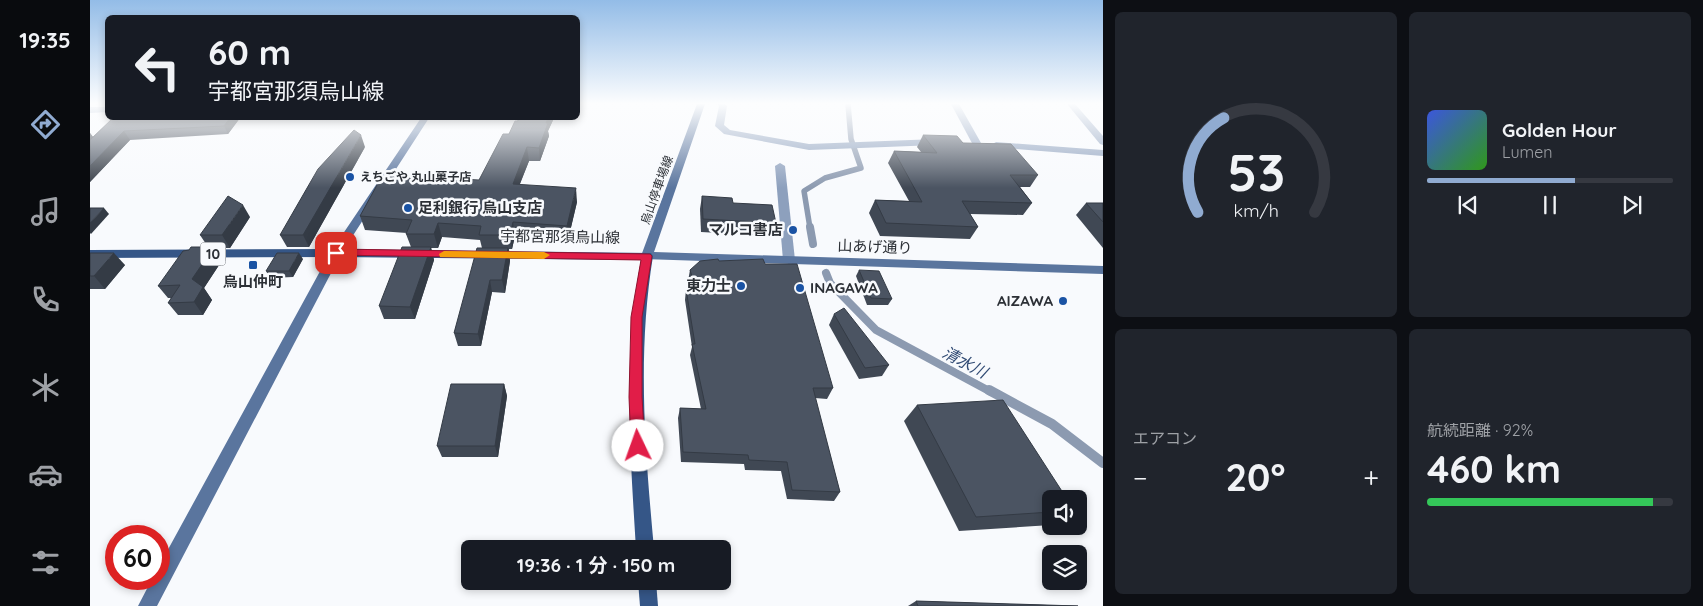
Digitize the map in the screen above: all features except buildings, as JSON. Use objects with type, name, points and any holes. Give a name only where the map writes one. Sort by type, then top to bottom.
[{"type":"main road","points":[[147,606],[336,253],[416,132]]},
{"type":"main road","name":"烏山停車場線","points":[[647,256],[691,132]]},
{"type":"main road","name":"宇都宮那須烏山線","points":[[90,254],[336,253],[647,256]]},
{"type":"main road","name":"山あげ通り","points":[[647,256],[1103,270]]},
{"type":"main road","points":[[644,540],[635,389],[637,317],[647,256]]},
{"type":"main road","points":[[648,590],[649,606]]},
{"type":"street","points":[[728,132],[809,148],[911,142],[948,143]]},
{"type":"street","points":[[966,132],[971,143],[1103,153]]},
{"type":"street","points":[[1095,132],[1103,142]]},
{"type":"street","points":[[780,166],[789,260]]},
{"type":"waterway","name":"清水川","points":[[810,228],[804,191],[825,178],[861,168],[850,132]]},
{"type":"waterway","name":"清水川","points":[[810,227],[813,244]]},
{"type":"waterway","name":"清水川","points":[[826,273],[830,283],[876,330],[991,392]]},
{"type":"waterway","name":"清水川","points":[[989,390],[1052,424],[1103,463]]},
{"type":"slow traffic","points":[[444,254],[544,255]]},
{"type":"place","name":"えちごや 丸山菓子店","points":[[350,177]]},
{"type":"place","name":"足利銀行 烏山支店","points":[[408,208]]},
{"type":"place","name":"マルコ書店","points":[[793,230]]},
{"type":"place","name":"烏山仲町","points":[[253,265]]},
{"type":"place","name":"東力士","points":[[741,286]]},
{"type":"place","name":"INAGAWA","points":[[800,288]]},
{"type":"place","name":"AIZAWA","points":[[1063,301]]},
{"type":"route","points":[[336,253],[647,256],[637,317],[635,397],[638,446]]}]
